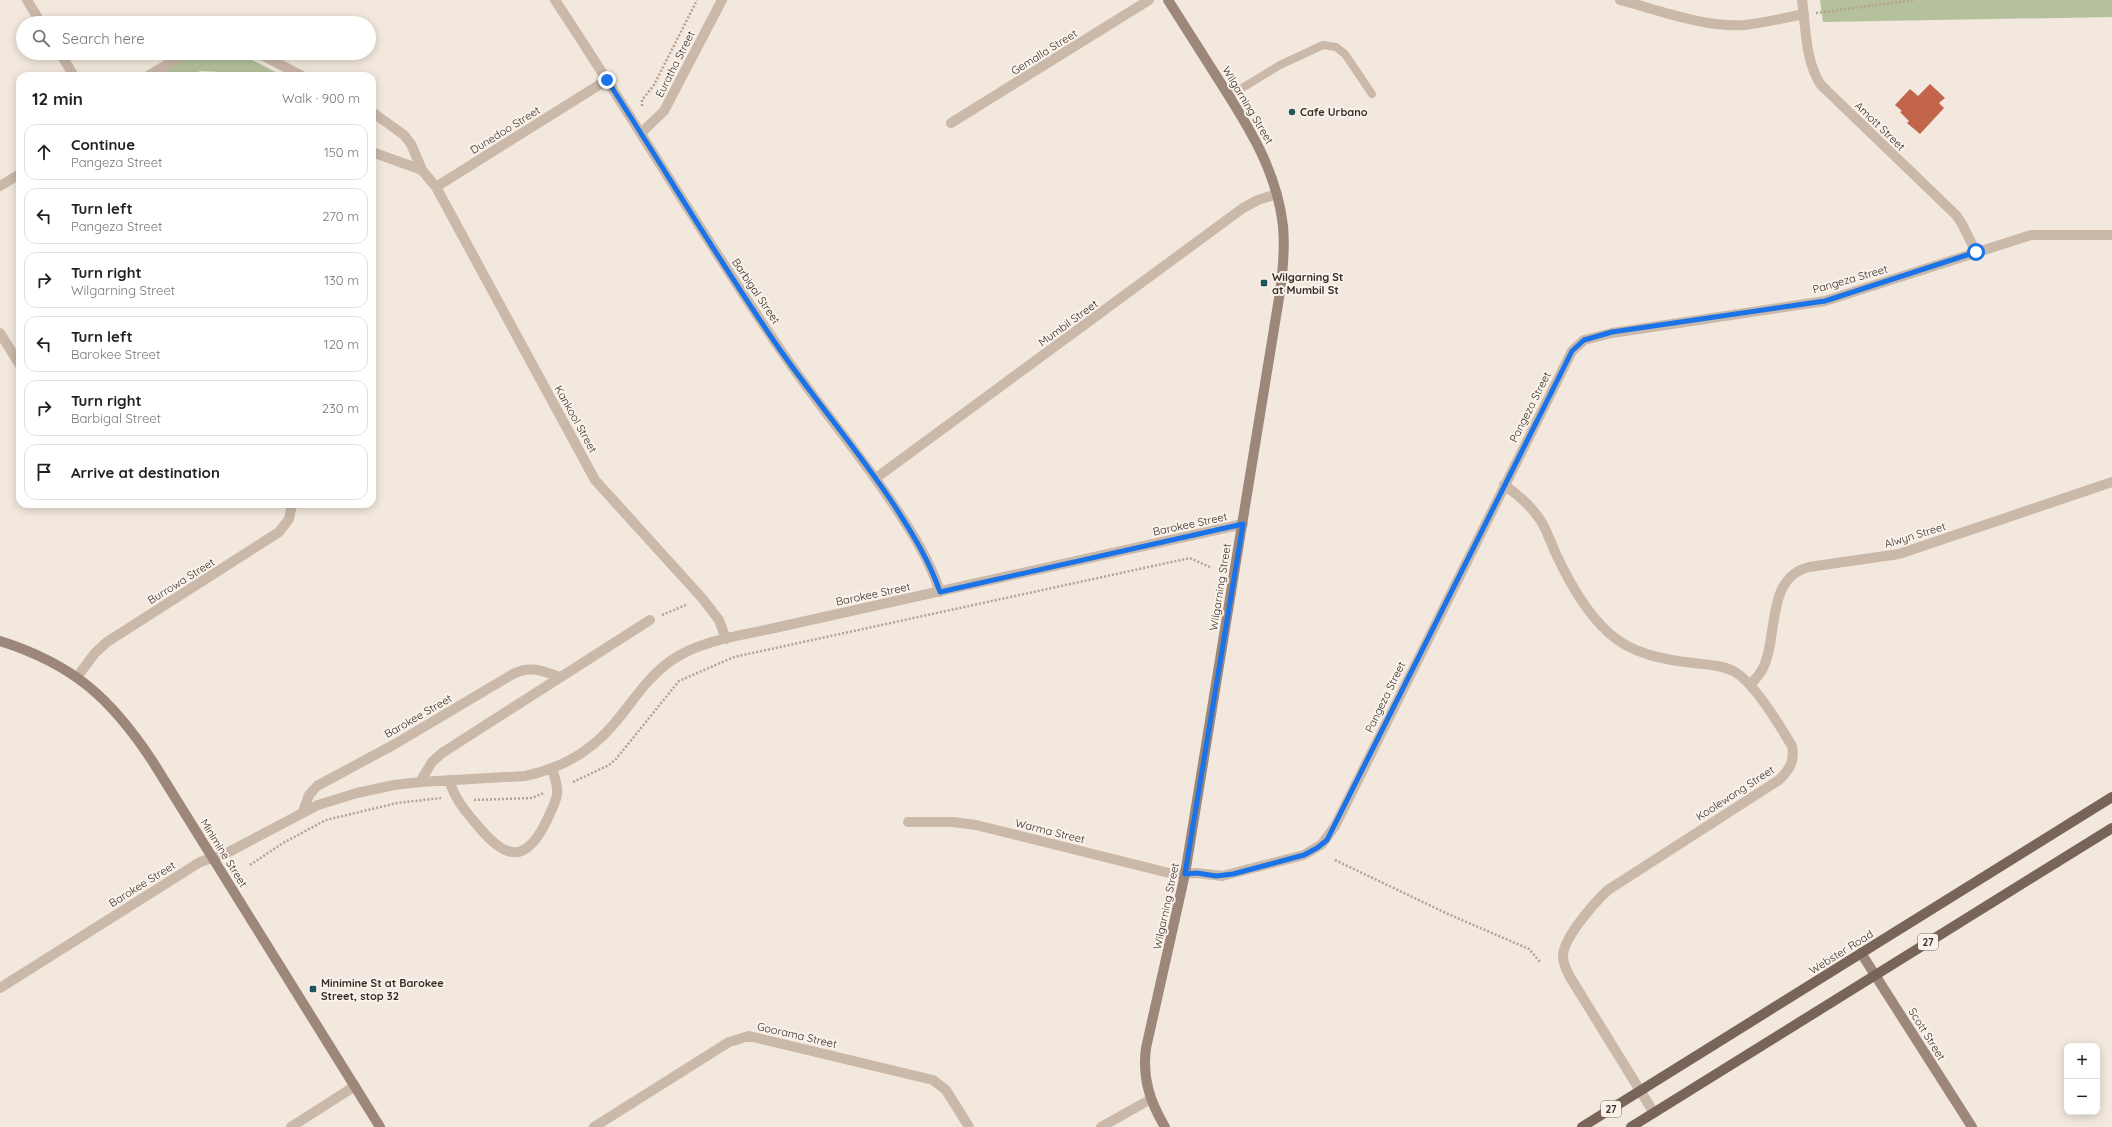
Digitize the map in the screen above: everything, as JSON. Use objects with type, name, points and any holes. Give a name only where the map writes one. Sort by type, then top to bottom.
[{"type":"main road","name":"Webster Road","points":[[1582,1127],[2112,797]]},
{"type":"main road","name":"27","points":[[1631,1127],[2112,828]]},
{"type":"street","points":[[27,0],[37,16]]},
{"type":"street","name":"Barbigal Street","points":[[555,0],[641,133],[712,247],[778,347],[876,478],[929,563],[940,592]]},
{"type":"street","name":"Euratha Street","points":[[641,133],[664,111],[722,0]]},
{"type":"street","name":"Gemalla Street","points":[[951,123],[1149,0]]},
{"type":"street","name":"Wilgarning Street","points":[[1165,1127],[1151,1099],[1145,1074],[1146,1048],[1185,874],[1243,524],[1283,269],[1283,226],[1277,194],[1263,154],[1229,96],[1168,0]]},
{"type":"street","points":[[1620,0],[1709,23],[1727,25],[1744,25],[1804,14]]},
{"type":"street","name":"Amott Street","points":[[1802,0],[1812,70],[1821,85],[1956,215],[1976,252]]},
{"type":"street","points":[[64,60],[72,72]]},
{"type":"street","points":[[155,72],[174,60]]},
{"type":"street","points":[[271,60],[294,72]]},
{"type":"street","name":"Dunedoo Street","points":[[436,188],[607,80]]},
{"type":"street","points":[[376,115],[404,135],[410,144],[422,170],[436,188]]},
{"type":"street","points":[[376,153],[422,170]]},
{"type":"street","points":[[0,186],[16,176]]},
{"type":"street","name":"Kankool Street","points":[[436,188],[595,480],[702,598],[719,620],[726,639]]},
{"type":"street","name":"Mumbil Street","points":[[876,478],[1243,208],[1258,200],[1277,194]]},
{"type":"street","name":"Pangeza Street","points":[[1185,874],[1197,873],[1216,876],[1233,874],[1304,855],[1317,848],[1327,840],[1572,351],[1584,340],[1612,332],[1825,301],[2032,235],[2112,235]]},
{"type":"street","points":[[0,333],[16,359]]},
{"type":"street","name":"Alwyn Street","points":[[1750,685],[1763,669],[1780,594],[1787,580],[1796,572],[1810,567],[1898,554],[2112,482]]},
{"type":"street","name":"Koolewong Street","points":[[1504,485],[1520,496],[1540,520],[1564,569],[1582,600],[1597,621],[1612,636],[1640,651],[1658,658],[1731,669],[1750,685],[1792,746],[1794,754],[1791,766],[1772,785],[1608,890],[1591,905],[1564,948],[1563,962],[1570,977],[1639,1091],[1654,1113]]},
{"type":"street","name":"Burrowa Street","points":[[77,677],[95,653],[104,644],[279,532],[290,520],[292,508]]},
{"type":"street","name":"Barokee Street","points":[[0,988],[200,862],[225,854],[318,805],[357,793],[420,782],[525,776],[552,769],[576,757],[602,737],[651,678],[664,666],[696,648],[726,639],[1243,524]]},
{"type":"street","points":[[420,782],[432,762],[442,753],[650,620]]},
{"type":"street","name":"Minimine Street","points":[[0,641],[39,655],[77,677],[104,699],[128,726],[380,1127]]},
{"type":"street","name":"Barokee Street","points":[[303,812],[309,794],[317,786],[395,744],[513,674],[526,669],[532,669],[560,677]]},
{"type":"street","points":[[449,780],[458,802],[491,842],[503,850],[517,852],[528,847],[537,838],[555,803],[558,790],[552,769]]},
{"type":"street","name":"Warma Street","points":[[908,822],[953,822],[976,824],[1167,873],[1185,874]]},
{"type":"street","name":"Scott Street","points":[[1861,953],[1972,1127]]},
{"type":"street","name":"Goorama Street","points":[[594,1127],[729,1042],[749,1036],[933,1080],[946,1090],[969,1127]]},
{"type":"street","points":[[291,1127],[354,1086]]},
{"type":"street","points":[[1101,1127],[1151,1099]]},
{"type":"lane","points":[[1229,96],[1280,64],[1323,45],[1336,47],[1345,54],[1372,94]]},
{"type":"path","points":[[642,106],[642,100],[654,85],[697,0]]},
{"type":"path","points":[[1804,14],[1914,0]]},
{"type":"path","points":[[573,782],[609,765],[616,759],[679,681],[734,658],[1190,558],[1212,568]]},
{"type":"path","points":[[650,620],[702,598]]},
{"type":"path","points":[[466,800],[532,798],[550,790]]},
{"type":"path","points":[[250,865],[283,843],[326,820],[397,803],[446,798]]},
{"type":"path","points":[[1336,860],[1448,914],[1529,949],[1540,962]]},
{"type":"green space","points":[[1820,0],[2112,0],[2112,17],[1823,22]]},
{"type":"green space","points":[[182,60],[252,60],[275,72],[200,71],[163,72]]},
{"type":"building","points":[[1930,84],[1945,98],[1939,103],[1944,108],[1920,134],[1907,123],[1909,121],[1900,112],[1902,111],[1895,105],[1910,89],[1918,96]]},
{"type":"place","name":"Cafe Urbano","points":[[1292,112]]},
{"type":"place","name":"Wilgarning St at Mumbil St","points":[[1264,283]]},
{"type":"place","name":"Minimine St at Barokee Street, stop 32","points":[[313,989]]},
{"type":"route","points":[[607,80],[756,314],[810,392],[859,454],[903,519],[929,563],[940,592],[1243,524],[1185,874],[1197,873],[1209,876],[1222,876],[1233,874],[1304,855],[1311,852],[1327,840],[1572,351],[1584,340],[1612,332],[1825,301],[1976,252]]}]
